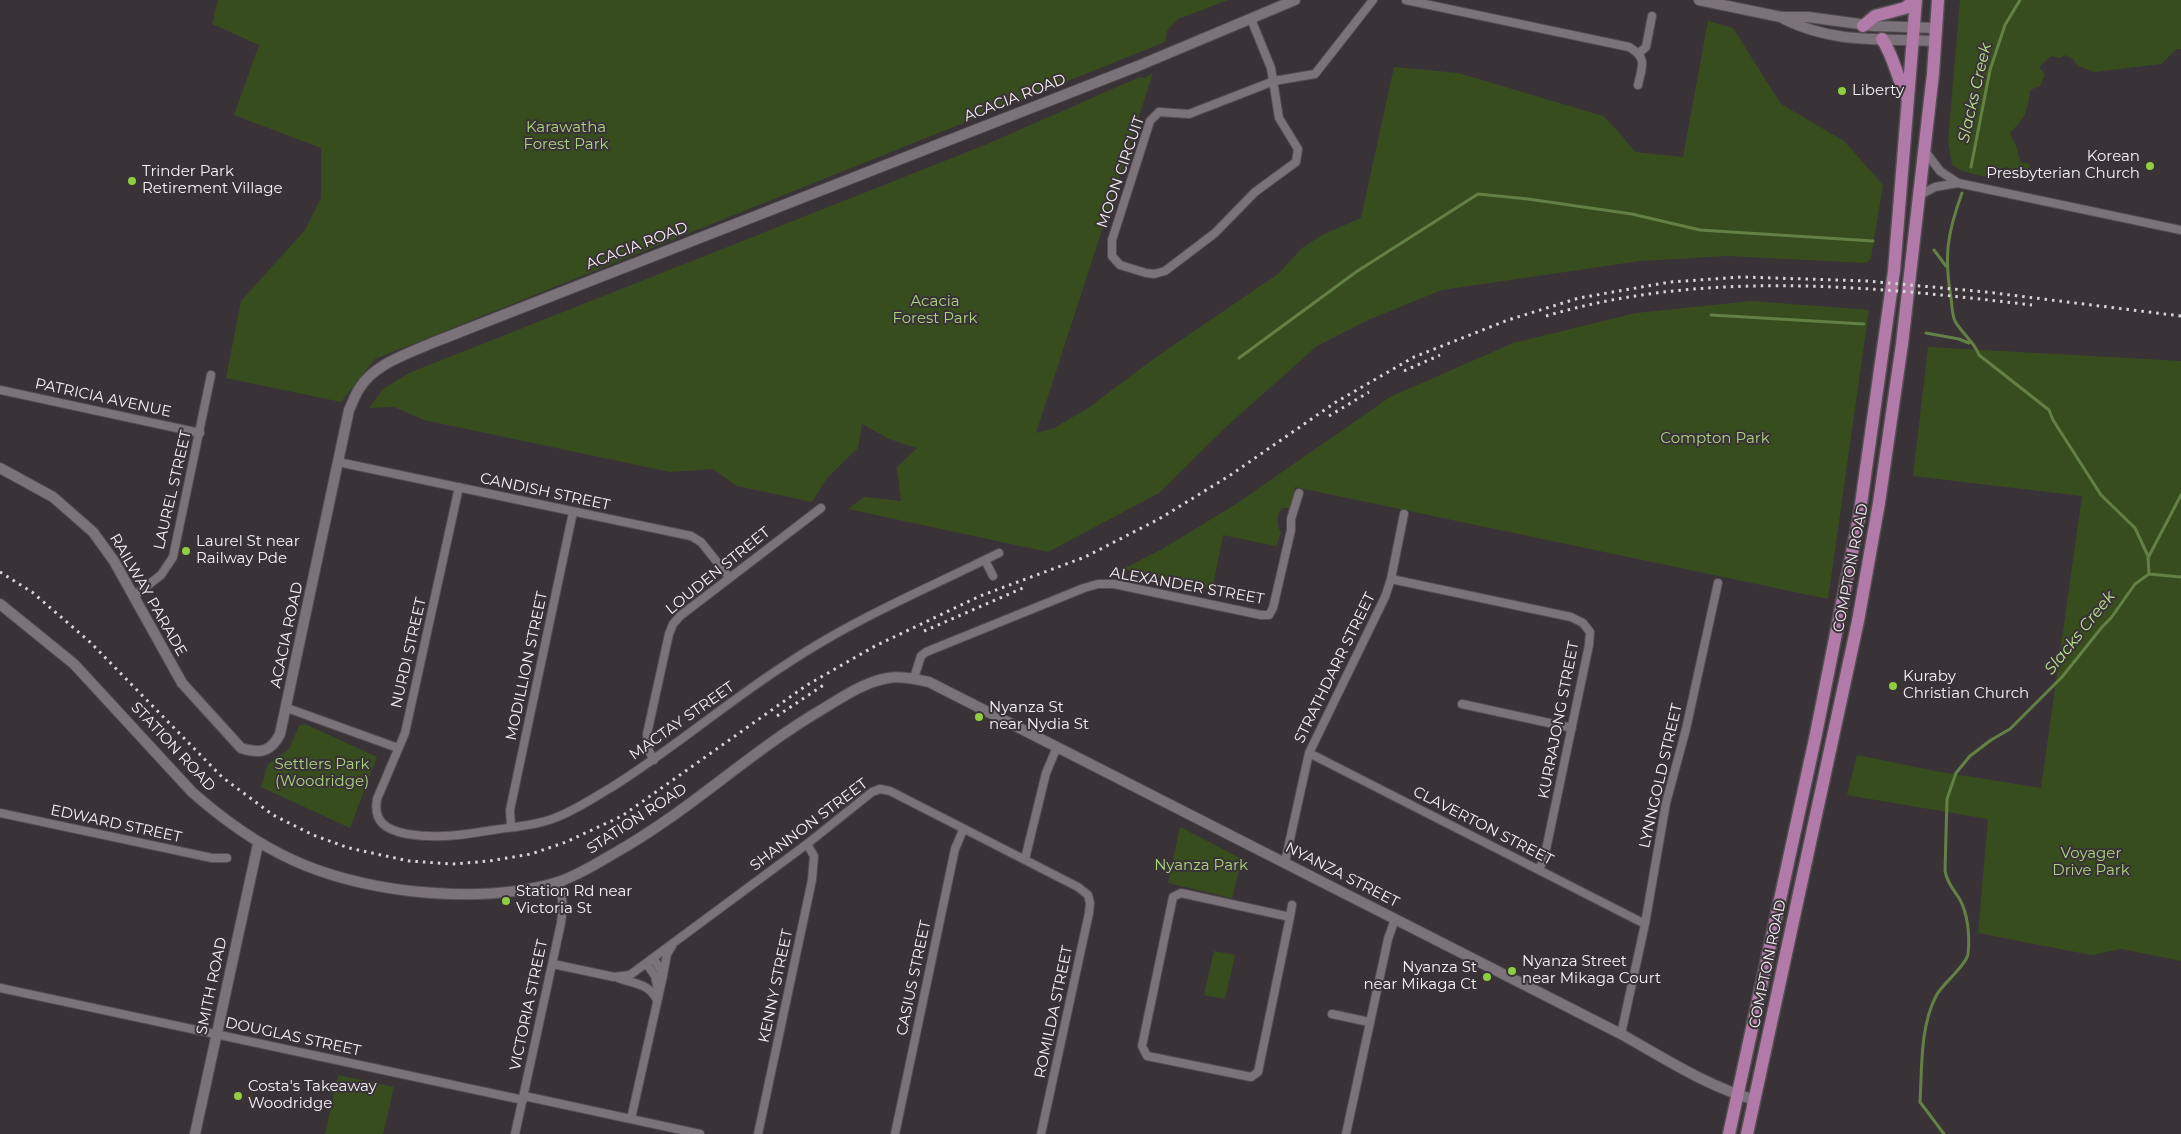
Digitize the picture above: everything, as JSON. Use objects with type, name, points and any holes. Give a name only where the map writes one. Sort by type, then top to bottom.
[{"type":"main road","points":[[1864,26],[1875,16],[1905,8],[1915,0]]},
{"type":"main road","name":"COMPTON ROAD","points":[[1729,1134],[1816,734],[1854,548],[1894,271],[1915,0]]},
{"type":"main road","name":"COMPTON ROAD","points":[[1747,1134],[1858,621],[1887,459],[1925,151],[1938,0]]},
{"type":"main road","points":[[1882,39],[1890,52],[1901,86],[1908,99]]},
{"type":"main road","points":[[1864,484],[1873,474],[1877,459],[1887,459]]},
{"type":"street","name":"ACACIA ROAD","points":[[255,752],[275,745],[280,734],[349,410],[359,388],[371,375],[387,364],[441,339],[1138,66],[1295,0]]},
{"type":"street","points":[[1274,81],[1314,74],[1373,0]]},
{"type":"street","points":[[1406,0],[1628,47],[1639,53],[1643,62],[1638,85]]},
{"type":"street","points":[[1699,0],[1781,17],[1814,31],[1855,39],[1882,39],[1913,34]]},
{"type":"street","points":[[1639,53],[1646,47],[1652,16]]},
{"type":"street","points":[[1781,17],[1808,17],[1913,34],[1936,35]]},
{"type":"street","name":"MOON CIRCUIT","points":[[1251,19],[1271,68],[1274,81],[1279,118],[1298,149],[1296,162],[1255,192],[1215,233],[1165,271],[1154,274],[1146,273],[1120,264],[1115,260],[1112,256],[1112,240],[1150,121],[1155,115],[1164,112],[1189,114],[1274,81]]},
{"type":"street","points":[[1925,151],[1940,170],[1958,183]]},
{"type":"street","points":[[1920,195],[1935,187],[1958,183],[2181,230]]},
{"type":"street","name":"LAUREL STREET","points":[[134,596],[161,575],[172,557],[211,375]]},
{"type":"street","name":"PATRICIA AVENUE","points":[[0,390],[200,433]]},
{"type":"street","name":"CANDISH STREET","points":[[338,462],[691,536],[702,542],[729,578]]},
{"type":"street","name":"RAILWAY PARADE","points":[[0,468],[53,497],[76,515],[93,532],[114,560],[182,683],[242,748],[255,752]]},
{"type":"street","name":"NURDI STREET","points":[[380,820],[375,810],[377,799],[405,733],[459,487]]},
{"type":"street","name":"ALEXANDER STREET","points":[[914,678],[921,656],[926,652],[1098,584],[1114,584],[1261,615],[1269,615],[1273,608],[1291,530],[1291,520],[1299,493]]},
{"type":"street","name":"LOUDEN STREET","points":[[654,760],[649,751],[647,734],[669,634],[673,624],[680,616],[821,508]]},
{"type":"street","name":"MODILLION STREET","points":[[511,827],[510,810],[573,512]]},
{"type":"street","name":"STRATHDARR STREET","points":[[1285,862],[1309,754],[1385,597],[1391,579],[1404,514]]},
{"type":"street","name":"MACTAY STREET","points":[[380,820],[386,828],[404,833],[445,838],[537,824],[566,813],[654,760],[788,662],[862,620],[999,553]]},
{"type":"street","points":[[985,560],[992,576]]},
{"type":"street","name":"KURRAJONG STREET","points":[[1391,579],[1571,617],[1583,623],[1590,632],[1572,728],[1544,859],[1540,869]]},
{"type":"street","name":"LYNNGOLD STREET","points":[[1621,1034],[1645,924],[1666,803],[1690,710],[1718,583]]},
{"type":"street","name":"STATION ROAD","points":[[0,604],[74,664],[93,682],[192,792],[211,809],[258,844],[321,873],[356,883],[386,888],[452,894],[510,890],[559,882],[619,851],[666,822],[774,741],[844,696],[886,678],[914,678]]},
{"type":"street","name":"NYANZA STREET","points":[[914,678],[946,690],[1285,862],[1621,1034],[1704,1080],[1737,1095],[1754,1100]]},
{"type":"street","points":[[1462,704],[1572,728]]},
{"type":"street","points":[[287,708],[398,748]]},
{"type":"street","points":[[1025,859],[1046,772],[1057,747]]},
{"type":"street","name":"CLAVERTON STREET","points":[[1309,754],[1540,869],[1645,924]]},
{"type":"street","name":"SHANNON STREET","points":[[553,964],[614,976],[630,975],[807,844],[872,792],[880,789],[890,791],[963,830],[1025,859],[1078,887],[1088,895]]},
{"type":"street","name":"EDWARD STREET","points":[[0,813],[212,858],[227,858]]},
{"type":"street","name":"CASIUS STREET","points":[[895,1134],[955,849],[963,830]]},
{"type":"street","name":"SMITH ROAD","points":[[195,1134],[258,844]]},
{"type":"street","name":"KENNY STREET","points":[[758,1134],[812,880],[814,856],[807,844]]},
{"type":"street","name":"VICTORIA STREET","points":[[515,1134],[553,964],[563,906],[559,882]]},
{"type":"street","points":[[1290,917],[1181,893],[1173,897],[1142,1046],[1147,1056],[1251,1077],[1255,1076],[1258,1072],[1290,917],[1292,905]]},
{"type":"street","name":"ROMILDA STREET","points":[[1041,1134],[1089,913],[1090,903],[1088,895]]},
{"type":"street","points":[[1346,1134],[1369,1022],[1388,939],[1395,919]]},
{"type":"street","points":[[631,1119],[667,954],[674,942]]},
{"type":"street","points":[[653,958],[661,970],[662,977]]},
{"type":"street","points":[[646,963],[655,976],[657,999]]},
{"type":"street","points":[[614,976],[644,985],[653,992],[657,999]]},
{"type":"street","name":"DOUGLAS STREET","points":[[0,988],[216,1035],[700,1134]]},
{"type":"street","points":[[1332,1014],[1369,1022]]},
{"type":"green space","name":"Karawatha Forest Park","points":[[218,0],[1228,0],[1178,19],[1167,30],[1165,42],[375,359],[341,402],[226,378],[241,301],[305,230],[321,198],[321,148],[234,115],[259,45],[212,24]]},
{"type":"green space","points":[[1960,0],[2181,0],[2181,49],[2177,49],[2161,64],[2094,72],[2078,66],[2073,59],[2065,55],[2060,58],[2051,56],[2039,67],[2045,74],[2040,86],[2030,90],[2025,114],[2010,133],[2017,148],[2020,162],[2029,164],[2029,174],[2019,173],[2007,167],[1997,170],[1989,178],[1962,171],[1952,165],[1948,141]]},
{"type":"green space","name":"Acacia Forest Park","points":[[1708,21],[1733,28],[1781,104],[1844,141],[1883,185],[1871,258],[1866,263],[1728,256],[1640,261],[1442,290],[1368,320],[1317,346],[1227,426],[1159,493],[1048,552],[848,509],[864,497],[901,501],[897,467],[917,448],[889,439],[862,424],[858,448],[827,478],[812,502],[737,486],[713,469],[670,472],[424,420],[394,407],[369,408],[383,389],[409,373],[985,145],[1153,73],[1036,433],[1054,428],[1088,408],[1159,355],[1278,274],[1302,248],[1324,234],[1361,218],[1394,67],[1458,73],[1603,116],[1635,152],[1683,157]]},
{"type":"green space","name":"Compton Park","points":[[1752,301],[1869,310],[1828,599],[1295,487],[1291,508],[1282,508],[1278,517],[1278,526],[1281,533],[1276,546],[1223,535],[1212,590],[1123,569],[1164,548],[1236,504],[1390,397],[1513,343],[1636,313]]},
{"type":"green space","name":"Voyager Drive Park","points":[[1928,347],[2181,361],[2181,961],[2121,949],[2091,955],[1978,933],[1988,819],[1847,795],[1857,755],[1935,771],[2041,788],[2082,496],[1913,476]]},
{"type":"green space","name":"Settlers Park (Woodridge)","points":[[305,724],[377,757],[350,828],[261,787],[268,764],[289,749],[299,726]]},
{"type":"green space","name":"Nyanza Park","points":[[1180,827],[1242,859],[1232,898],[1168,883]]},
{"type":"green space","points":[[1214,951],[1235,955],[1225,999],[1204,995]]},
{"type":"green space","points":[[338,1075],[394,1087],[383,1134],[325,1134]]},
{"type":"waterway","name":"Slacks Creek","points":[[1971,167],[1990,70],[2005,25],[2020,0]]},
{"type":"waterway","name":"Slacks Creek","points":[[1944,1134],[1920,1102],[1924,1034],[1931,1008],[1939,991],[1963,964],[1968,954],[1969,940],[1966,918],[1962,904],[1945,871],[1947,799],[1956,773],[1970,756],[1991,740],[2010,729],[2062,677],[2111,618],[2135,584],[2149,574],[2148,556],[2135,528],[2101,495],[2053,420],[2049,410],[1979,355],[1955,321],[1947,257],[1950,233],[1962,193]]},
{"type":"waterway","points":[[1239,358],[1356,272],[1478,194],[1632,214],[1700,230],[1873,241]]},
{"type":"waterway","points":[[1934,250],[1946,266]]},
{"type":"waterway","points":[[1711,315],[1864,324]]},
{"type":"waterway","points":[[1926,333],[1959,339],[1969,343]]},
{"type":"waterway","points":[[2149,556],[2181,495]]},
{"type":"waterway","points":[[2149,574],[2181,577]]},
{"type":"railway","points":[[0,572],[32,592],[90,642],[222,777],[273,815],[313,835],[349,848],[409,861],[453,864],[489,861],[531,854],[566,842],[622,816],[807,685],[875,646],[980,596],[1085,557],[1159,519],[1229,476],[1336,402],[1414,357],[1508,320],[1579,298],[1670,282],[1742,277],[1867,281],[1986,292],[2181,316]]},
{"type":"railway","points":[[1546,316],[1606,301],[1666,292],[1727,287],[1849,288],[1910,292],[2032,305]]},
{"type":"railway","points":[[1404,371],[1440,355]]},
{"type":"railway","points":[[1329,416],[1369,392]]},
{"type":"railway","points":[[924,631],[1025,587]]},
{"type":"railway","points":[[777,716],[825,684]]},
{"type":"place","name":"Liberty","points":[[1842,91]]},
{"type":"place","name":"Korean Presbyterian Church","points":[[2150,166]]},
{"type":"place","name":"Trinder Park Retirement Village","points":[[132,181]]},
{"type":"place","name":"Laurel St near Railway Pde","points":[[186,551]]},
{"type":"place","name":"Kuraby Christian Church","points":[[1893,686]]},
{"type":"place","name":"Nyanza St near Nydia St","points":[[979,717]]},
{"type":"place","name":"Station Rd near Victoria St","points":[[506,901]]},
{"type":"place","name":"Nyanza Street near Mikaga Court","points":[[1512,971]]},
{"type":"place","name":"Nyanza St near Mikaga Ct","points":[[1487,977]]},
{"type":"place","name":"Costa's Takeaway Woodridge","points":[[238,1096]]}]
